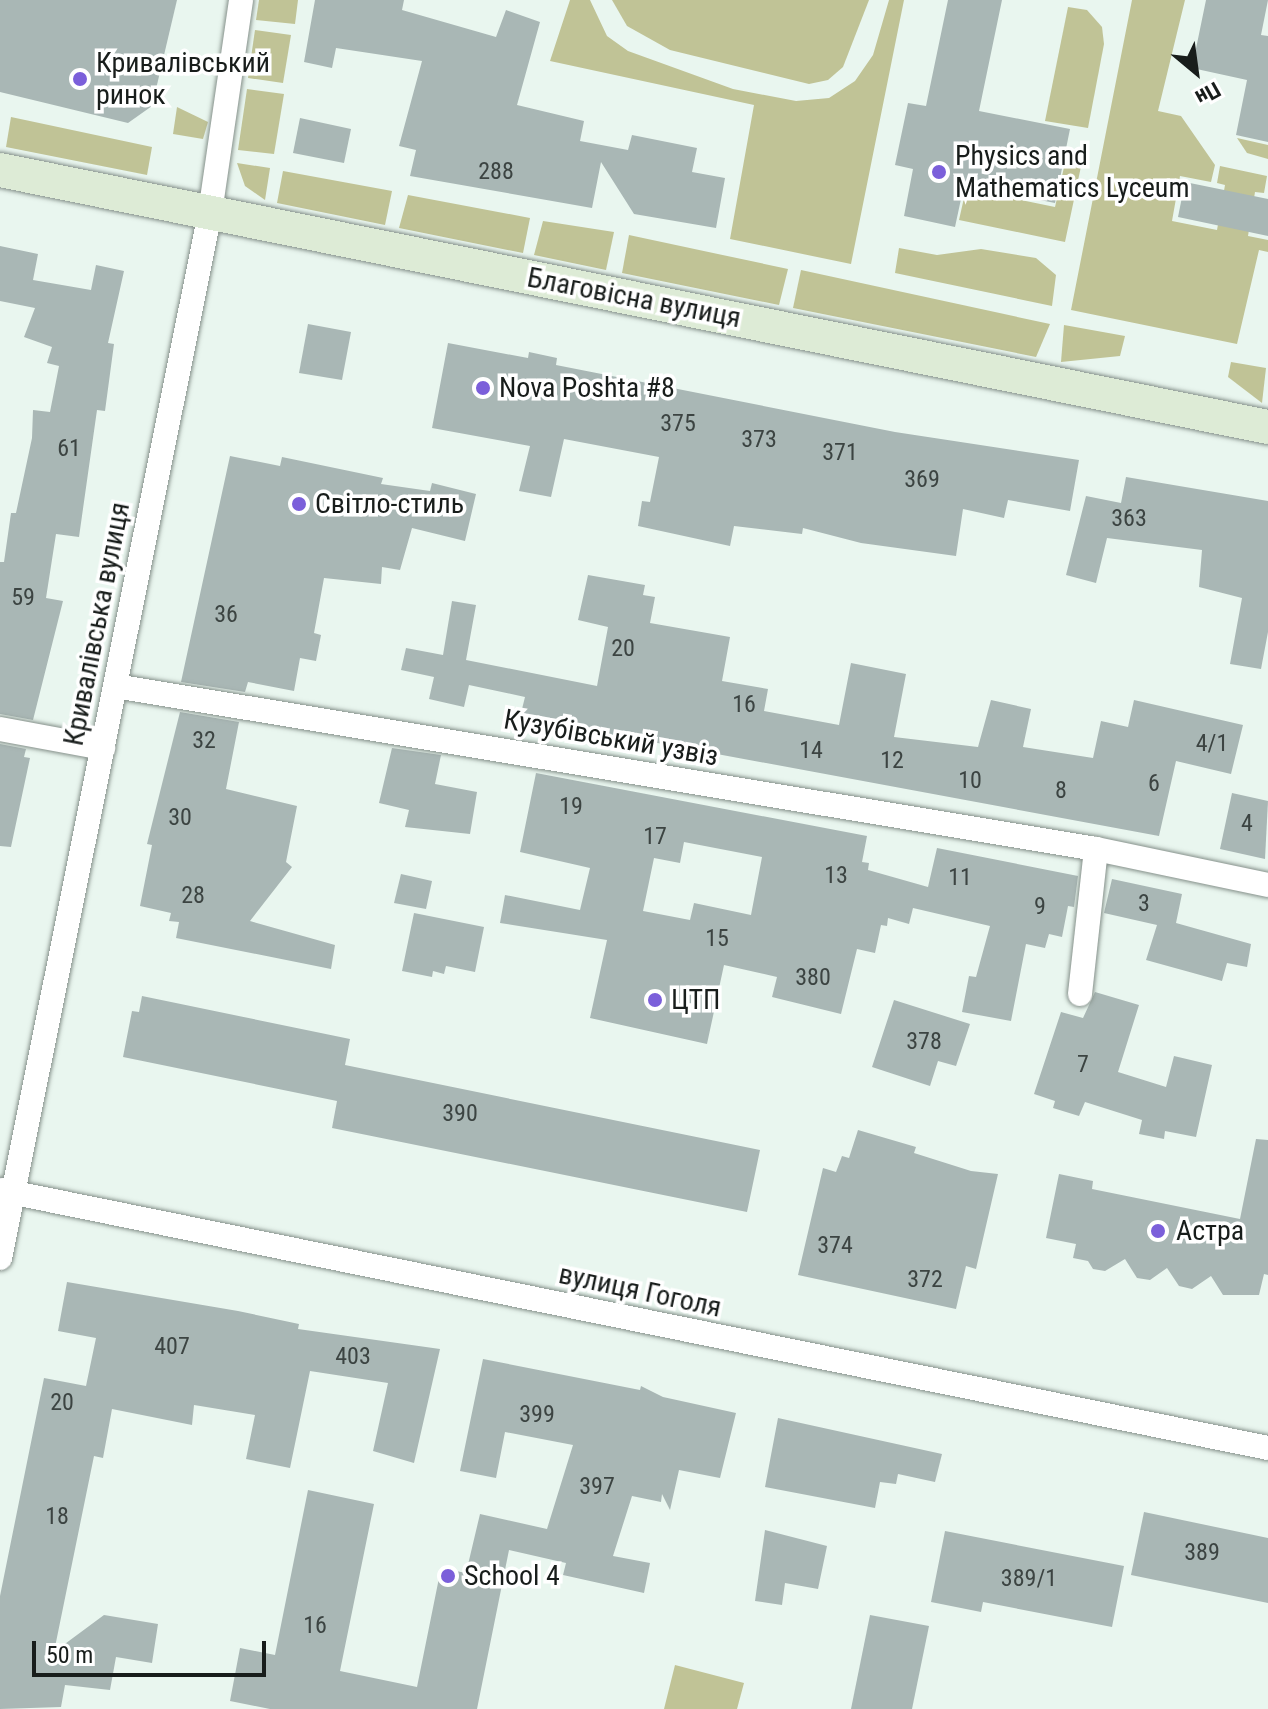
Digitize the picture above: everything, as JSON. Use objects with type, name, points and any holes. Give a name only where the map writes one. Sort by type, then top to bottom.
[{"type":"main road","name":"Благовісна вулиця","points":[[0,170],[1268,427]]},
{"type":"street","name":"Кривалівська вулиця","points":[[0,1258],[7,1191],[103,748],[210,213],[241,0]]},
{"type":"street","name":"Кузубівський узвіз","points":[[115,686],[1096,849],[1268,885]]},
{"type":"street","points":[[0,729],[103,748]]},
{"type":"street","points":[[1080,994],[1096,849]]},
{"type":"street","name":"вулиця Гоголя","points":[[7,1191],[1268,1448]]},
{"type":"green space","points":[[259,0],[298,0],[295,24],[256,20]]},
{"type":"green space","points":[[570,0],[590,0],[607,36],[628,51],[733,89],[796,101],[829,98],[855,81],[873,55],[889,0],[904,0],[851,264],[730,239],[754,105],[550,61]]},
{"type":"green space","points":[[612,0],[869,0],[843,67],[828,80],[809,84],[670,50],[627,26]]},
{"type":"green space","points":[[1132,0],[1185,0],[1158,111],[1181,116],[1215,165],[1211,182],[1180,176],[1172,221],[1217,230],[1225,185],[1217,183],[1220,166],[1267,176],[1264,193],[1255,192],[1248,236],[1268,240],[1268,252],[1259,250],[1237,344],[1071,310]]},
{"type":"green space","points":[[1068,7],[1087,10],[1102,27],[1104,44],[1088,128],[1045,121]]},
{"type":"green space","points":[[255,30],[291,35],[283,83],[248,78]]},
{"type":"green space","points":[[247,89],[284,94],[274,154],[238,150]]},
{"type":"green space","points":[[177,107],[208,122],[203,139],[173,134]]},
{"type":"green space","points":[[11,117],[152,147],[147,175],[6,147]]},
{"type":"green space","points":[[1237,138],[1268,145],[1268,159],[1247,153]]},
{"type":"green space","points":[[1067,154],[1083,157],[1065,242],[959,220],[966,189],[1055,207]]},
{"type":"green space","points":[[237,163],[270,168],[265,200],[245,186]]},
{"type":"green space","points":[[283,171],[392,191],[385,225],[277,203]]},
{"type":"green space","points":[[408,195],[530,218],[523,253],[399,228]]},
{"type":"green space","points":[[543,221],[614,232],[606,270],[534,255]]},
{"type":"green space","points":[[629,235],[788,269],[779,305],[622,273]]},
{"type":"green space","points":[[899,248],[937,255],[981,249],[1036,258],[1056,275],[1052,306],[895,273]]},
{"type":"green space","points":[[801,270],[1050,324],[1036,357],[793,308]]},
{"type":"green space","points":[[1064,325],[1125,336],[1120,356],[1061,362]]},
{"type":"green space","points":[[1231,362],[1266,368],[1262,403],[1228,377]]},
{"type":"green space","points":[[675,1665],[744,1683],[737,1709],[664,1709]]},
{"type":"building","name":"Кривалівський ринок","points":[[0,0],[177,0],[152,106],[128,123],[0,92]]},
{"type":"building","points":[[315,0],[404,0],[402,10],[496,37],[506,10],[540,22],[517,105],[584,121],[580,141],[628,150],[632,135],[697,148],[692,172],[725,178],[716,228],[634,214],[601,162],[592,208],[410,176],[416,150],[399,146],[422,61],[336,48],[332,68],[304,62]]},
{"type":"building","points":[[948,0],[1002,0],[979,111],[1070,129],[1055,203],[964,185],[955,227],[904,216],[913,169],[895,165],[908,103],[926,106]]},
{"type":"building","points":[[1206,0],[1268,0],[1261,35],[1268,36],[1268,142],[1236,135],[1247,80],[1192,68]]},
{"type":"building","points":[[300,118],[351,129],[344,163],[293,153]]},
{"type":"building","points":[[1185,182],[1268,199],[1268,236],[1178,217]]},
{"type":"building","points":[[0,246],[38,254],[33,280],[91,290],[96,265],[124,271],[108,343],[114,344],[105,411],[97,410],[79,537],[56,534],[46,598],[63,601],[33,720],[0,714],[0,562],[4,562],[11,513],[16,513],[32,438],[33,410],[50,412],[59,366],[47,363],[52,347],[24,337],[35,308],[0,301]]},
{"type":"building","points":[[308,324],[351,332],[342,380],[299,373]]},
{"type":"building","points":[[448,343],[528,358],[529,352],[557,358],[556,365],[895,432],[1079,460],[1070,511],[1008,500],[1004,518],[963,509],[956,556],[861,543],[803,528],[802,534],[734,526],[730,546],[638,526],[642,501],[650,502],[659,457],[564,439],[551,497],[519,491],[530,446],[432,428]]},
{"type":"building","points":[[230,456],[280,466],[282,457],[383,478],[381,484],[430,491],[432,483],[476,494],[465,541],[412,528],[400,570],[382,567],[381,584],[324,578],[314,633],[321,635],[316,661],[300,658],[294,691],[248,682],[245,692],[181,682]]},
{"type":"building","points":[[1126,477],[1268,501],[1268,632],[1261,669],[1230,664],[1242,598],[1199,587],[1202,550],[1107,538],[1096,583],[1066,575],[1086,496],[1121,503]]},
{"type":"building","points":[[588,575],[645,585],[643,595],[655,597],[650,623],[730,637],[722,681],[768,689],[764,711],[839,725],[851,663],[906,674],[894,737],[978,747],[991,700],[1031,709],[1023,747],[1093,758],[1101,721],[1128,727],[1134,700],[1243,725],[1231,774],[1176,761],[1159,836],[593,731],[521,713],[525,697],[469,685],[464,707],[429,699],[434,677],[401,670],[406,648],[443,655],[452,601],[476,605],[466,660],[597,686],[608,627],[578,620]]},
{"type":"building","points":[[180,712],[239,722],[226,789],[297,806],[286,862],[292,867],[250,921],[335,945],[331,969],[176,938],[179,922],[169,921],[171,913],[140,906],[152,845],[147,844]]},
{"type":"building","points":[[0,744],[26,749],[24,757],[30,758],[11,847],[0,846]]},
{"type":"building","points":[[392,748],[441,755],[435,784],[477,792],[470,834],[405,827],[409,810],[379,803]]},
{"type":"building","points":[[536,773],[867,836],[862,862],[869,863],[868,870],[928,887],[937,848],[1078,876],[1074,907],[1068,906],[1062,937],[1049,934],[1045,948],[1026,944],[1011,1021],[962,1012],[969,976],[976,977],[990,926],[913,908],[909,924],[888,918],[887,926],[881,925],[875,953],[857,949],[841,1014],[772,997],[777,977],[724,965],[707,1044],[590,1018],[607,940],[500,923],[505,895],[580,910],[590,868],[520,852]],"holes":[[[684,842],[762,857],[751,915],[694,903],[690,920],[643,911],[654,858],[680,863]]]},
{"type":"building","points":[[1232,793],[1268,801],[1265,859],[1220,849]]},
{"type":"building","points":[[401,874],[432,881],[426,909],[394,903]]},
{"type":"building","points":[[1112,879],[1182,894],[1176,923],[1251,944],[1247,967],[1227,963],[1222,981],[1146,960],[1157,925],[1104,913]]},
{"type":"building","points":[[414,913],[484,927],[475,972],[446,966],[444,974],[433,971],[432,977],[402,971]]},
{"type":"building","points":[[1095,992],[1139,1005],[1118,1072],[1166,1087],[1174,1056],[1212,1065],[1196,1137],[1165,1131],[1164,1139],[1139,1134],[1142,1120],[1085,1102],[1079,1116],[1053,1108],[1055,1101],[1034,1094],[1061,1012],[1083,1018]]},
{"type":"building","points":[[142,996],[350,1039],[345,1065],[760,1150],[747,1212],[332,1128],[337,1101],[123,1057],[132,1011],[139,1012]]},
{"type":"building","points":[[894,1000],[970,1024],[956,1066],[938,1061],[930,1086],[872,1067]]},
{"type":"building","points":[[858,1130],[916,1147],[914,1153],[971,1171],[998,1174],[976,1269],[966,1266],[956,1309],[798,1275],[823,1168],[836,1172],[842,1156],[849,1158]]},
{"type":"building","name":"Астра","points":[[1256,1139],[1268,1140],[1268,1275],[1264,1274],[1259,1295],[1223,1295],[1211,1276],[1192,1289],[1179,1286],[1167,1268],[1150,1280],[1137,1278],[1125,1259],[1105,1271],[1093,1269],[1088,1261],[1073,1258],[1076,1244],[1046,1238],[1059,1174],[1093,1181],[1092,1189],[1240,1219]]},
{"type":"building","points":[[67,1282],[238,1311],[299,1324],[298,1329],[440,1349],[414,1463],[373,1451],[388,1383],[310,1371],[290,1468],[246,1459],[255,1415],[194,1405],[192,1425],[112,1409],[103,1458],[94,1456],[54,1652],[104,1615],[158,1624],[152,1663],[116,1657],[110,1690],[65,1685],[61,1707],[0,1709],[0,1596],[44,1378],[86,1386],[96,1338],[58,1331]]},
{"type":"building","points":[[483,1359],[640,1390],[641,1386],[663,1397],[736,1413],[720,1478],[679,1470],[670,1510],[662,1494],[661,1502],[632,1496],[613,1556],[650,1563],[644,1593],[563,1575],[566,1563],[509,1550],[477,1709],[270,1709],[230,1701],[240,1648],[275,1655],[308,1490],[374,1504],[340,1671],[417,1687],[441,1568],[466,1573],[480,1514],[547,1529],[573,1445],[505,1432],[496,1478],[460,1471]]},
{"type":"building","points":[[778,1418],[942,1454],[935,1482],[898,1474],[896,1484],[880,1482],[875,1508],[765,1487]]},
{"type":"building","points":[[1144,1512],[1268,1538],[1268,1603],[1131,1575]]},
{"type":"building","points":[[765,1530],[827,1546],[818,1589],[785,1583],[782,1605],[755,1601]]},
{"type":"building","points":[[945,1531],[1124,1566],[1112,1627],[983,1602],[981,1612],[931,1602]]},
{"type":"building","points":[[870,1615],[929,1626],[912,1709],[851,1709]]},
{"type":"place","name":"Кривалівський ринок","points":[[80,79]]},
{"type":"place","name":"Physics and Mathematics Lyceum","points":[[939,172]]},
{"type":"place","name":"Nova Poshta #8","points":[[483,388]]},
{"type":"place","name":"Світло-стиль","points":[[299,504]]},
{"type":"place","name":"ЦТП","points":[[655,1000]]},
{"type":"place","name":"Астра","points":[[1158,1231]]},
{"type":"place","name":"School 4","points":[[448,1576]]}]
